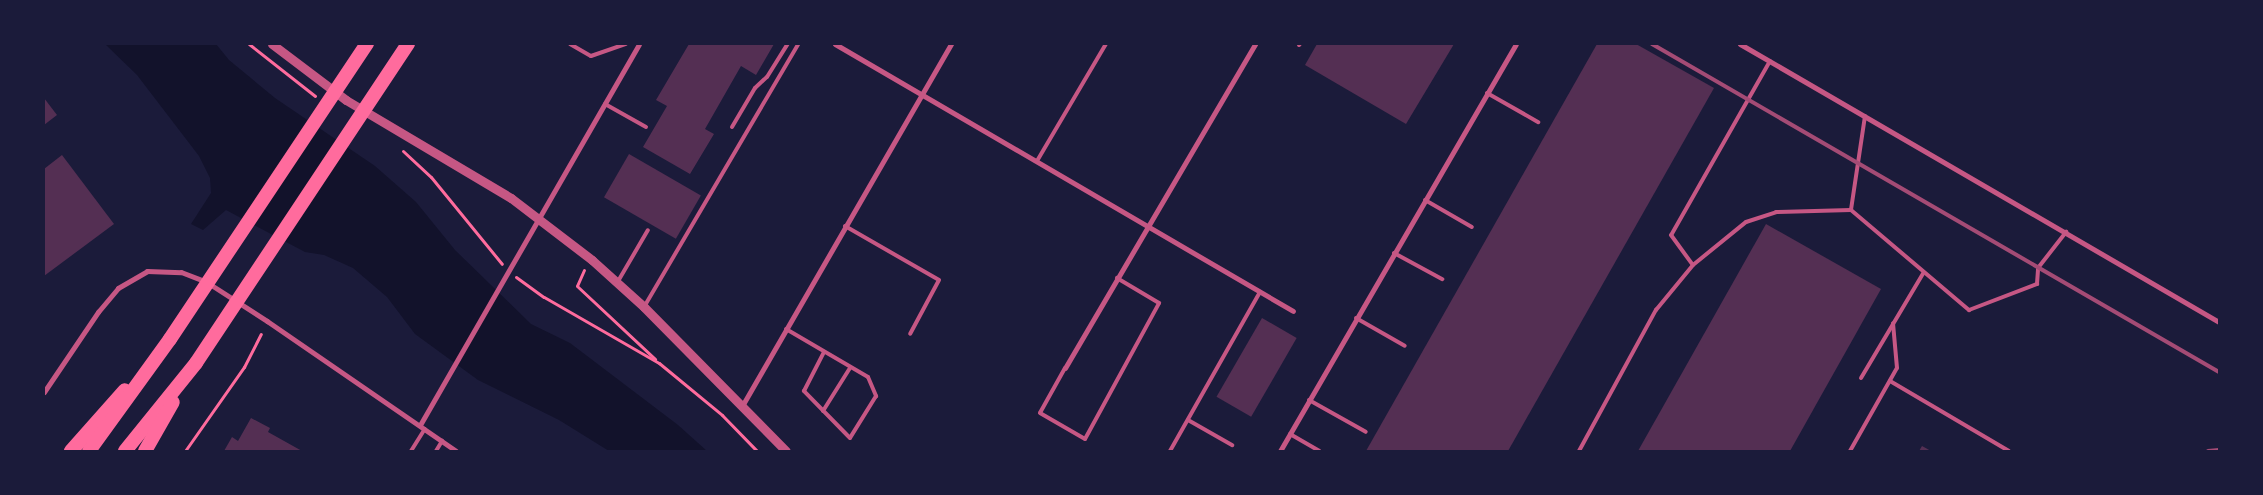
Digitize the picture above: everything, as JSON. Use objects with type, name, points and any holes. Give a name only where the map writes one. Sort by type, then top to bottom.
[{"type":"highway","points":[[144,451],[196,362],[408,44]]},
{"type":"highway","points":[[89,451],[170,339],[363,50]]},
{"type":"highway","points":[[71,451],[170,339]]},
{"type":"highway","points":[[124,451],[196,362]]},
{"type":"street","points":[[272,44],[346,100],[501,191],[540,221],[644,306],[786,451]]},
{"type":"street","points":[[420,425],[540,221],[639,44]]},
{"type":"street","points":[[835,44],[1293,311]]},
{"type":"street","points":[[742,406],[951,44]]},
{"type":"street","points":[[1065,368],[1146,226],[1255,44]]},
{"type":"street","points":[[1280,451],[1516,44]]},
{"type":"street","points":[[1740,44],[2219,322]]},
{"type":"street","points":[[44,392],[109,299],[132,277],[147,271],[181,272],[205,281],[456,451]]},
{"type":"lane","points":[[570,44],[591,56],[626,44]]},
{"type":"lane","points":[[732,127],[755,88],[766,77],[788,44]]},
{"type":"lane","points":[[644,306],[798,44]]},
{"type":"lane","points":[[1036,162],[1106,44]]},
{"type":"lane","points":[[1693,265],[1671,235],[1770,61]]},
{"type":"lane","points":[[1487,93],[1538,122]]},
{"type":"lane","points":[[605,104],[646,127]]},
{"type":"lane","points":[[1851,210],[1865,116]]},
{"type":"lane","points":[[1425,200],[1472,227]]},
{"type":"lane","points":[[1579,451],[1656,310],[1693,265],[1746,222],[1776,212],[1851,210],[1969,310],[2037,284],[2038,268],[2066,232]]},
{"type":"lane","points":[[845,226],[939,280],[910,334]]},
{"type":"lane","points":[[617,283],[648,230]]},
{"type":"lane","points":[[1394,253],[1442,279]]},
{"type":"lane","points":[[1861,378],[1924,272]]},
{"type":"lane","points":[[1065,368],[1040,413],[1085,439],[1159,303],[1117,278]]},
{"type":"lane","points":[[1170,451],[1260,292]]},
{"type":"lane","points":[[1356,318],[1405,346]]},
{"type":"lane","points":[[1850,451],[1897,368],[1893,324]]},
{"type":"lane","points":[[786,329],[868,377],[876,396],[850,438],[804,391],[824,352]]},
{"type":"lane","points":[[824,411],[850,368]]},
{"type":"lane","points":[[1890,381],[2009,451]]},
{"type":"lane","points":[[1309,400],[1366,432]]},
{"type":"lane","points":[[1188,420],[1232,445]]},
{"type":"lane","points":[[411,451],[425,429]]},
{"type":"lane","points":[[1290,434],[1320,451]]},
{"type":"lane","points":[[436,451],[442,441]]},
{"type":"path","points":[[249,44],[324,102]]},
{"type":"path","points":[[398,148],[421,167],[504,266]]},
{"type":"path","points":[[584,270],[576,286],[659,363],[722,415],[757,451]]},
{"type":"path","points":[[511,273],[544,297],[659,363]]},
{"type":"path","points":[[185,451],[244,367],[260,334]]},
{"type":"shaded area","points":[[105,44],[216,44],[229,60],[275,98],[375,166],[416,202],[455,250],[531,324],[570,343],[678,425],[707,451],[609,451],[559,420],[478,380],[415,334],[387,297],[353,268],[324,255],[305,252],[226,210],[203,230],[191,224],[211,193],[210,178],[199,156],[137,75]]},
{"type":"building","points":[[689,44],[774,44],[756,75],[741,66],[705,129],[714,134],[690,174],[643,147],[667,106],[656,100]]},
{"type":"building","points":[[1317,44],[1454,44],[1406,124],[1305,65]]},
{"type":"building","points":[[1597,44],[1636,44],[1714,88],[1508,451],[1366,451]]},
{"type":"building","points":[[44,98],[57,115],[44,125]]},
{"type":"building","points":[[629,154],[701,196],[676,239],[604,197]]},
{"type":"building","points":[[62,155],[114,224],[44,276],[44,169]]},
{"type":"building","points":[[1766,224],[1881,289],[1790,451],[1638,451]]},
{"type":"building","points":[[1262,318],[1297,338],[1251,417],[1216,397]]},
{"type":"building","points":[[251,418],[270,428],[268,432],[302,451],[224,451],[232,437],[238,441]]},
{"type":"building","points":[[1922,446],[1931,451],[1919,451]]},
{"type":"railway","points":[[1652,44],[2219,372]]},
{"type":"railway","points":[[2208,451],[2219,450]]}]
